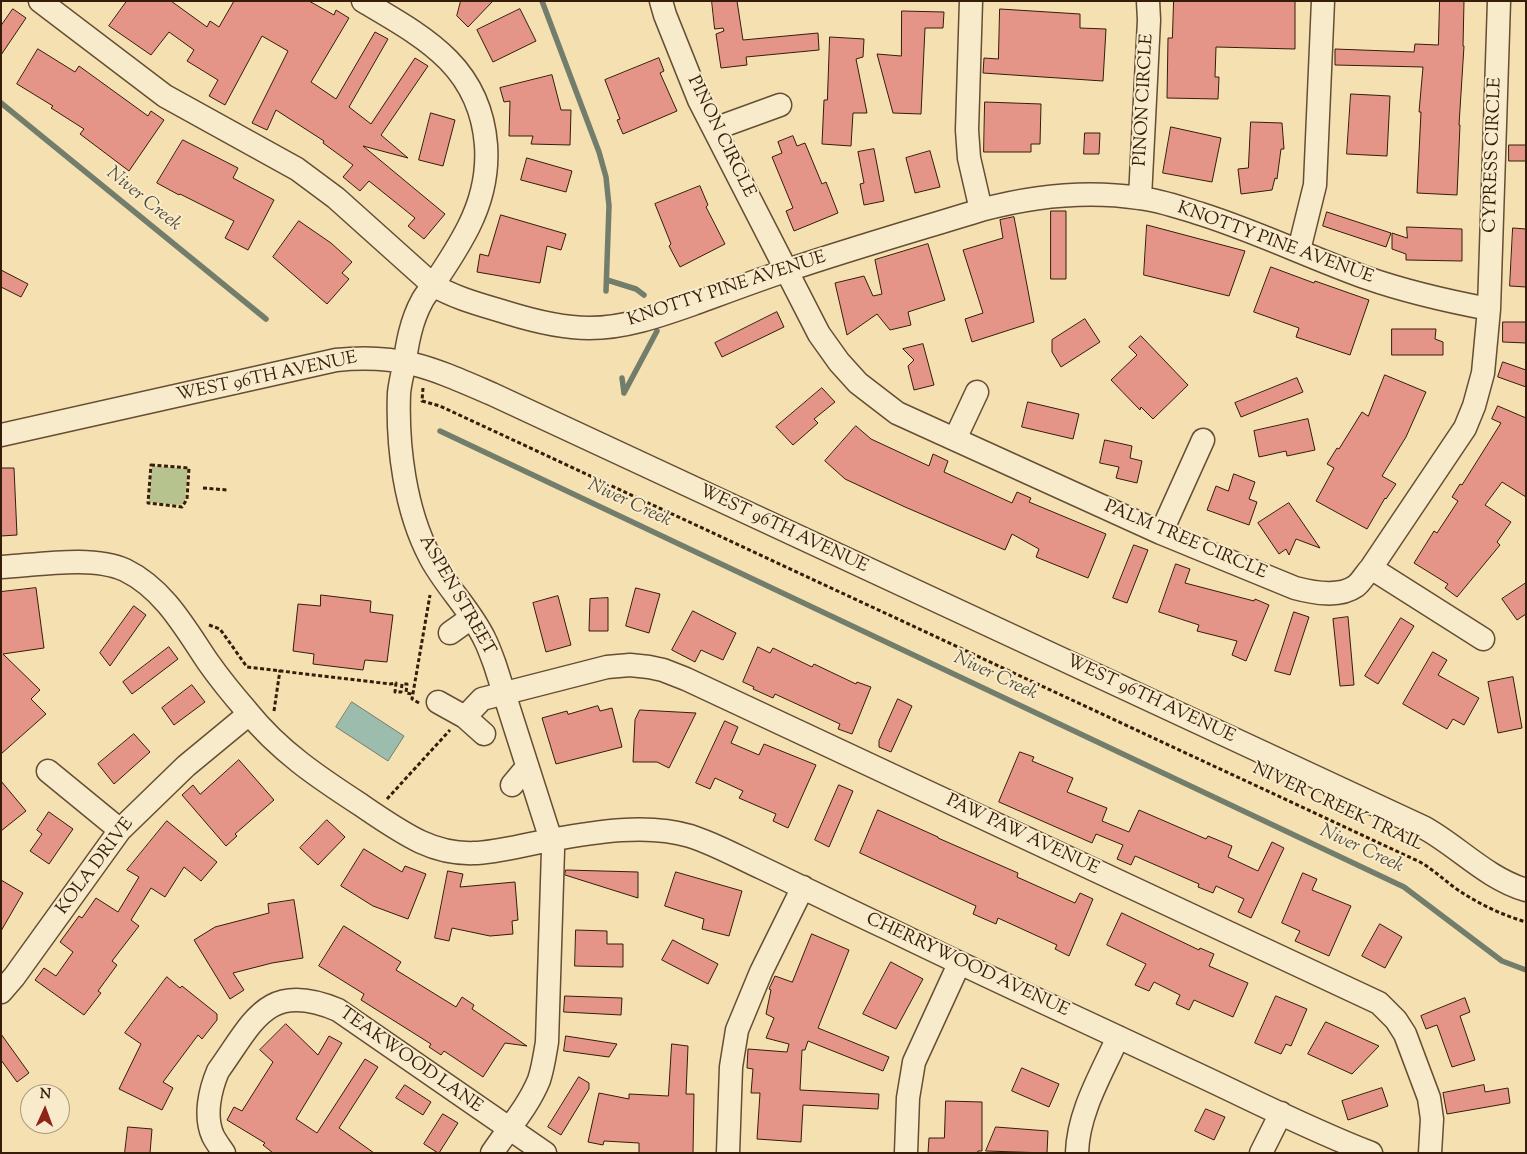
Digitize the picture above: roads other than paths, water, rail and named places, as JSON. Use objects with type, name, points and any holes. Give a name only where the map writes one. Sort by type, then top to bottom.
[{"type":"street","name":"KNOTTY PINE AVENUE","points":[[40,1],[165,96],[297,169],[336,198],[434,285],[465,301],[563,326],[590,328],[612,326],[666,314],[786,271],[981,210],[1006,203],[1052,196],[1111,195],[1140,198],[1177,206],[1233,224],[1367,278],[1414,293],[1489,309]]},
{"type":"street","name":"ASPEN STREET","points":[[363,1],[415,32],[457,68],[473,92],[481,114],[487,162],[485,182],[479,203],[469,226],[415,316],[409,333],[399,392],[406,493],[417,527],[430,558],[485,639],[504,693],[553,850],[547,1042],[544,1062],[526,1106],[492,1153]]},
{"type":"street","name":"PINON CIRCLE","points":[[661,1],[700,100],[786,271]]},
{"type":"street","points":[[971,1],[967,130],[969,158],[981,210]]},
{"type":"street","name":"PINON CIRCLE","points":[[1140,198],[1149,20],[1148,1]]},
{"type":"street","points":[[1299,250],[1315,185],[1323,1]]},
{"type":"street","name":"CYPRESS CIRCLE","points":[[1489,309],[1499,1]]},
{"type":"street","points":[[714,129],[780,105]]},
{"type":"street","name":"PALM TREE CIRCLE","points":[[786,271],[819,334],[839,362],[858,383],[897,413],[1161,533],[1295,588],[1316,593],[1346,591],[1357,585],[1371,568],[1465,428],[1474,406],[1483,372],[1489,309]]},
{"type":"street","name":"WEST 96TH AVENUE","points":[[1,435],[336,360],[361,357],[384,358],[439,371],[1405,819],[1439,836],[1496,876],[1526,890]]},
{"type":"street","points":[[955,439],[977,392]]},
{"type":"street","points":[[1161,533],[1203,440]]},
{"type":"street","name":"CHERRYWOOD AVENUE","points":[[1,567],[88,562],[106,564],[123,569],[142,580],[162,598],[249,714],[305,768],[396,828],[422,842],[442,850],[473,854],[551,840],[615,832],[664,830],[689,836],[803,887],[959,964],[1371,1153]]},
{"type":"street","points":[[1371,568],[1483,639]]},
{"type":"street","points":[[450,634],[472,618]]},
{"type":"street","name":"PAW PAW AVENUE","points":[[465,717],[482,699],[607,667],[630,665],[663,670],[686,679],[1379,1003],[1396,1020],[1405,1034],[1429,1098],[1432,1119],[1430,1153]]},
{"type":"street","points":[[438,702],[465,717],[484,734]]},
{"type":"street","name":"KOLA DRIVE","points":[[6,979],[120,830],[186,766],[249,714]]},
{"type":"street","points":[[512,785],[527,767]]},
{"type":"street","points":[[48,771],[120,830]]},
{"type":"street","points":[[728,1153],[731,1067],[737,1030],[761,972],[803,887]]},
{"type":"street","points":[[906,1153],[908,1098],[914,1062],[959,964]]},
{"type":"street","name":"TEAKWOOD LANE","points":[[224,1153],[213,1135],[209,1120],[211,1092],[218,1071],[258,1016],[272,1005],[295,1000],[324,1004],[338,1010],[545,1153]]},
{"type":"street","points":[[1076,1153],[1080,1128],[1086,1110],[1118,1037]]},
{"type":"street","points":[[1260,1153],[1281,1113]]},
{"type":"waterway","points":[[542,1],[599,152],[606,177],[609,206],[606,291]]},
{"type":"waterway","name":"Niver Creek","points":[[1,103],[266,319]]},
{"type":"waterway","points":[[607,280],[636,289],[644,295]]},
{"type":"waterway","points":[[624,393],[657,331]]},
{"type":"waterway","points":[[622,378],[624,393]]},
{"type":"waterway","name":"Niver Creek","points":[[440,431],[1404,887],[1502,961],[1526,970]]}]
